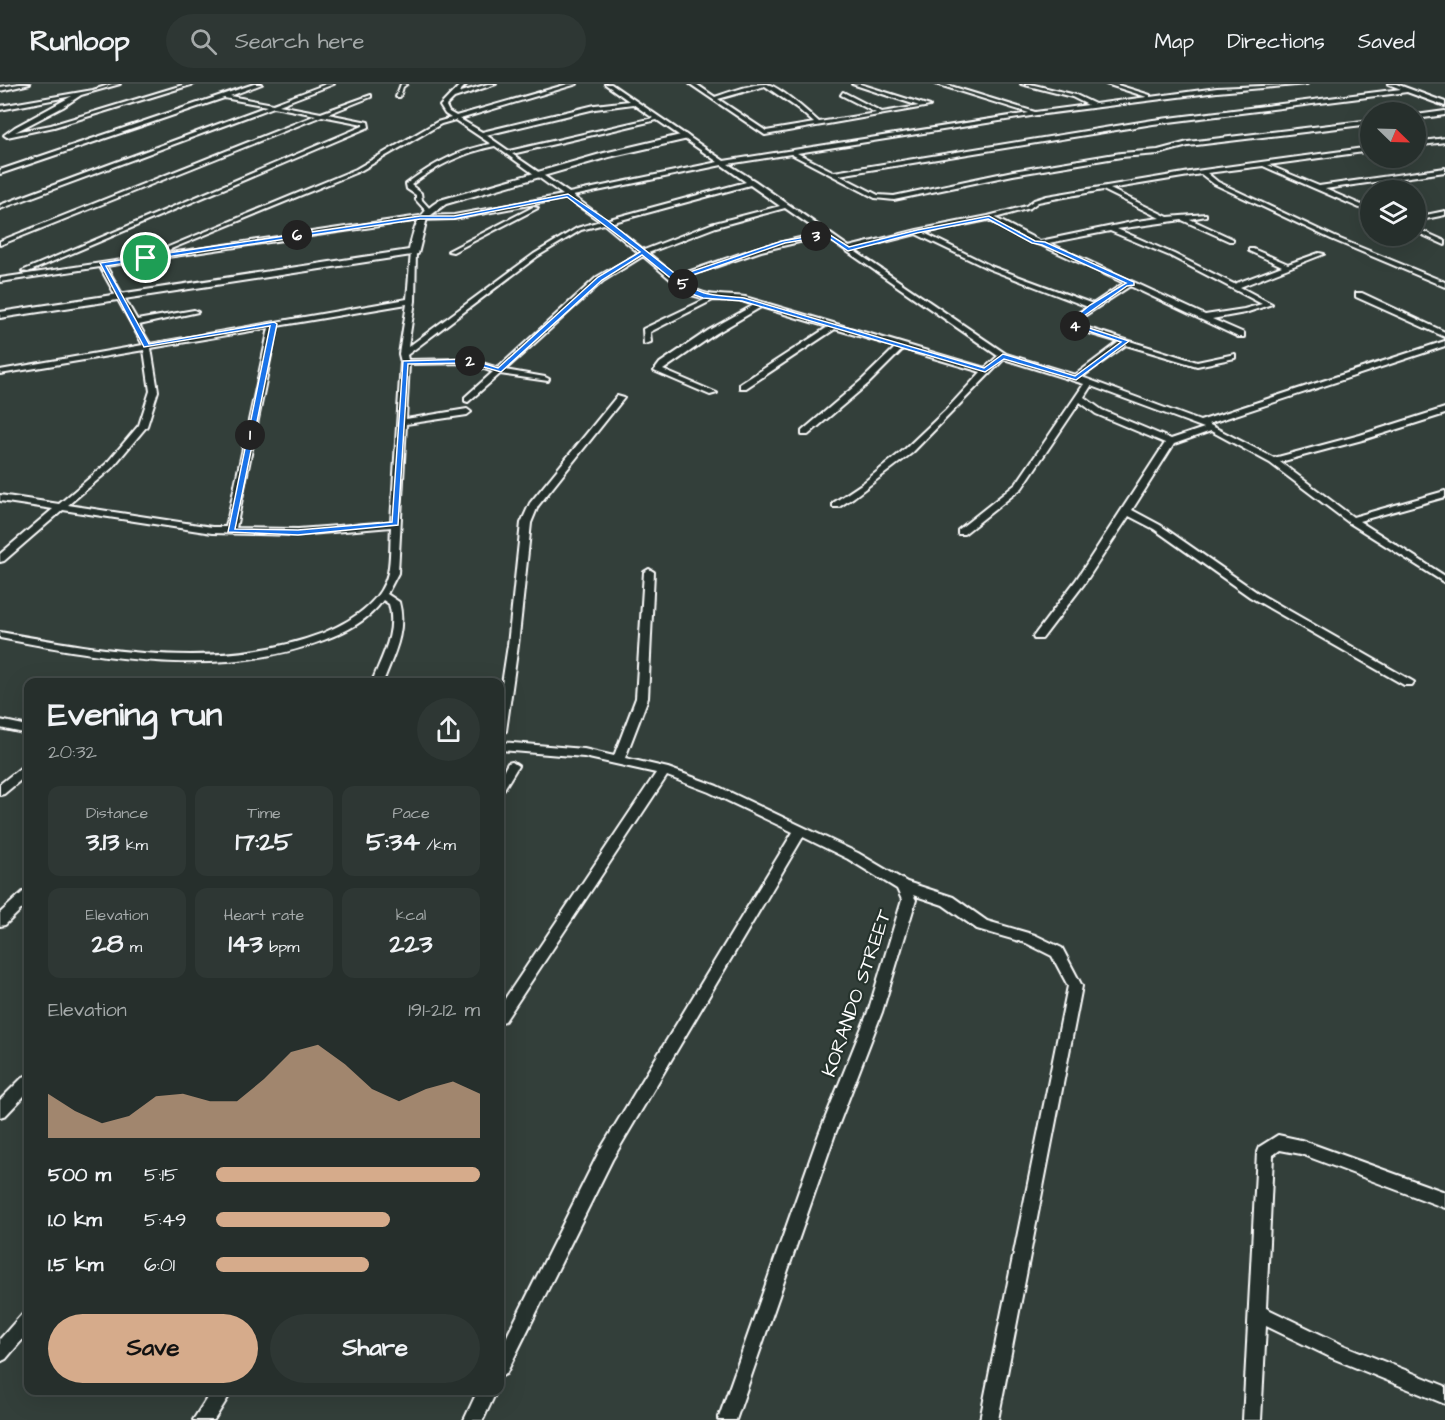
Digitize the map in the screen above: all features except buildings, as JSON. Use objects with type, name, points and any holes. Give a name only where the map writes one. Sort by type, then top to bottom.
[{"type":"street","points":[[0,89],[27,84]]},
{"type":"street","points":[[0,139],[24,123],[65,105],[97,84]]},
{"type":"street","points":[[0,108],[117,84]]},
{"type":"street","points":[[7,135],[52,126],[191,84]]},
{"type":"street","points":[[0,172],[259,84]]},
{"type":"street","points":[[0,207],[272,104],[331,84]]},
{"type":"street","points":[[398,96],[404,84]]},
{"type":"street","points":[[464,84],[443,106],[447,113],[481,134],[605,222],[677,278],[691,292],[712,298],[742,299],[758,306],[985,370]]},
{"type":"street","points":[[451,97],[493,84]]},
{"type":"street","points":[[146,258],[358,170],[439,123],[574,84]]},
{"type":"street","points":[[608,84],[1003,356],[1076,378],[1212,428],[1273,461],[1351,520],[1445,580]]},
{"type":"street","points":[[693,84],[765,133],[927,106],[855,84]]},
{"type":"street","points":[[716,98],[766,84],[799,107],[818,124]]},
{"type":"street","points":[[939,84],[1037,113]]},
{"type":"street","points":[[1024,84],[1074,96],[1093,105]]},
{"type":"street","points":[[1109,84],[1155,98]]},
{"type":"street","points":[[1188,84],[1210,91]]},
{"type":"street","points":[[0,280],[424,214],[454,217],[725,163],[1037,113],[1210,91],[1304,84]]},
{"type":"street","points":[[1391,84],[1445,104]]},
{"type":"street","points":[[700,88],[707,86]]},
{"type":"street","points":[[832,174],[1153,122],[1408,90]]},
{"type":"street","points":[[843,94],[882,114]]},
{"type":"street","points":[[11,278],[366,127],[366,123],[223,96]]},
{"type":"street","points":[[0,243],[369,96]]},
{"type":"street","points":[[0,99],[11,106],[24,123]]},
{"type":"street","points":[[481,134],[595,107],[635,102]]},
{"type":"street","points":[[1426,116],[1445,113]]},
{"type":"street","points":[[507,153],[658,118]]},
{"type":"street","points":[[0,128],[24,123]]},
{"type":"street","points":[[793,153],[878,197],[894,198],[1012,172],[1121,155],[1158,152],[1188,144],[1360,123]]},
{"type":"street","points":[[424,214],[443,202],[538,174],[685,137]]},
{"type":"street","points":[[1426,142],[1445,140]]},
{"type":"street","points":[[1432,141],[1445,146]]},
{"type":"street","points":[[0,646],[5,636],[150,656],[194,658],[244,656],[275,652],[322,638],[364,615],[382,596],[393,573],[404,358],[414,252],[424,214],[419,194],[408,185],[456,156],[480,147],[494,145]]},
{"type":"street","points":[[848,249],[989,218],[1029,207],[1036,201],[1047,198],[1203,172],[1360,151]]},
{"type":"street","points":[[1265,165],[1360,206]]},
{"type":"street","points":[[1319,188],[1445,170]]},
{"type":"street","points":[[1203,172],[1216,183],[1333,238],[1445,285]]},
{"type":"street","points":[[404,358],[536,255],[579,229],[753,182]]},
{"type":"street","points":[[1105,189],[1168,220]]},
{"type":"street","points":[[451,251],[552,199]]},
{"type":"street","points":[[468,399],[600,279],[642,253],[699,230],[787,206]]},
{"type":"street","points":[[1426,217],[1445,213]]},
{"type":"street","points":[[989,218],[1034,242],[1043,243],[1137,223],[1204,215]]},
{"type":"street","points":[[1183,218],[1231,240]]},
{"type":"street","points":[[1112,229],[1172,255],[1268,304],[1245,311],[1203,318]]},
{"type":"street","points":[[917,232],[991,268],[1092,306]]},
{"type":"street","points":[[677,278],[759,249],[827,234]]},
{"type":"street","points":[[1426,234],[1445,243]]},
{"type":"street","points":[[1043,243],[1241,335]]},
{"type":"street","points":[[1251,250],[1287,266]]},
{"type":"street","points":[[0,315],[414,252]]},
{"type":"street","points":[[1234,286],[1321,254]]},
{"type":"street","points":[[0,559],[110,466],[143,426],[154,391],[147,346],[102,265]]},
{"type":"street","points":[[1431,279],[1445,274]]},
{"type":"street","points":[[1131,283],[1092,306],[1071,321],[1071,325],[1197,364],[1232,356]]},
{"type":"street","points":[[1359,295],[1445,335]]},
{"type":"street","points":[[647,342],[646,332],[670,317],[696,308],[712,298]]},
{"type":"street","points":[[0,372],[411,301]]},
{"type":"street","points":[[713,393],[658,371],[663,365],[712,332],[758,306]]},
{"type":"street","points":[[135,323],[194,312]]},
{"type":"street","points":[[230,531],[274,324]]},
{"type":"street","points":[[743,386],[833,327]]},
{"type":"street","points":[[1076,378],[1126,341]]},
{"type":"street","points":[[1202,423],[1445,343]]},
{"type":"street","points":[[805,433],[866,381],[902,346]]},
{"type":"street","points":[[836,505],[878,478],[947,413],[985,370],[1003,356]]},
{"type":"street","points":[[404,358],[463,360],[545,379]]},
{"type":"street","points":[[961,532],[1019,486],[1089,383]]},
{"type":"street","points":[[1079,397],[1099,412],[1172,442]]},
{"type":"street","points":[[504,705],[526,523],[533,505],[620,398]]},
{"type":"street","points":[[1273,461],[1364,437],[1445,411]]},
{"type":"street","points":[[402,422],[467,412]]},
{"type":"street","points":[[1038,637],[1080,582],[1159,458],[1172,442],[1212,428]]},
{"type":"street","points":[[1351,520],[1445,494]]},
{"type":"street","points":[[0,498],[190,528],[230,531],[298,532],[396,524]]},
{"type":"street","points":[[1127,511],[1157,526],[1254,595],[1408,682]]},
{"type":"street","points":[[619,759],[642,698],[649,616],[649,572]]},
{"type":"street","points":[[380,678],[398,629],[398,613],[394,602],[382,596]]},
{"type":"street","points":[[0,724],[24,729]]},
{"type":"street","points":[[504,746],[584,753],[619,759],[664,771],[713,789],[853,856],[902,886],[948,901],[982,924],[1030,939],[1057,952],[1075,987],[988,1420]]},
{"type":"street","points":[[504,779],[512,766]]},
{"type":"street","points":[[0,791],[24,771]]},
{"type":"street","points":[[504,1011],[664,771]]},
{"type":"street","points":[[504,1360],[606,1155],[800,831]]},
{"type":"street","name":"KORANDO STREET","points":[[727,1420],[827,1134],[875,1012],[909,900],[902,886]]},
{"type":"street","points":[[0,921],[24,900]]},
{"type":"street","points":[[0,1110],[24,1086]]},
{"type":"street","points":[[1252,1420],[1265,1152],[1272,1144],[1278,1142],[1301,1147],[1445,1200]]},
{"type":"street","points":[[1257,1313],[1338,1352],[1445,1395]]},
{"type":"street","points":[[0,1353],[24,1325]]},
{"type":"street","points":[[202,1420],[220,1395]]},
{"type":"street","points":[[473,1420],[486,1395]]},
{"type":"route","points":[[146,258],[102,265],[147,346],[274,324],[262,370],[257,405],[230,531],[263,533],[396,524],[405,362],[469,361],[499,370],[600,279],[642,253],[677,278],[784,242],[827,234],[848,249],[989,218],[1034,242],[1043,243],[1131,283],[1071,321],[1072,326],[1126,341],[1076,378],[1003,356],[985,370],[758,306],[742,299],[712,298],[691,292],[677,278],[568,196],[454,217],[420,218],[146,258]]}]
